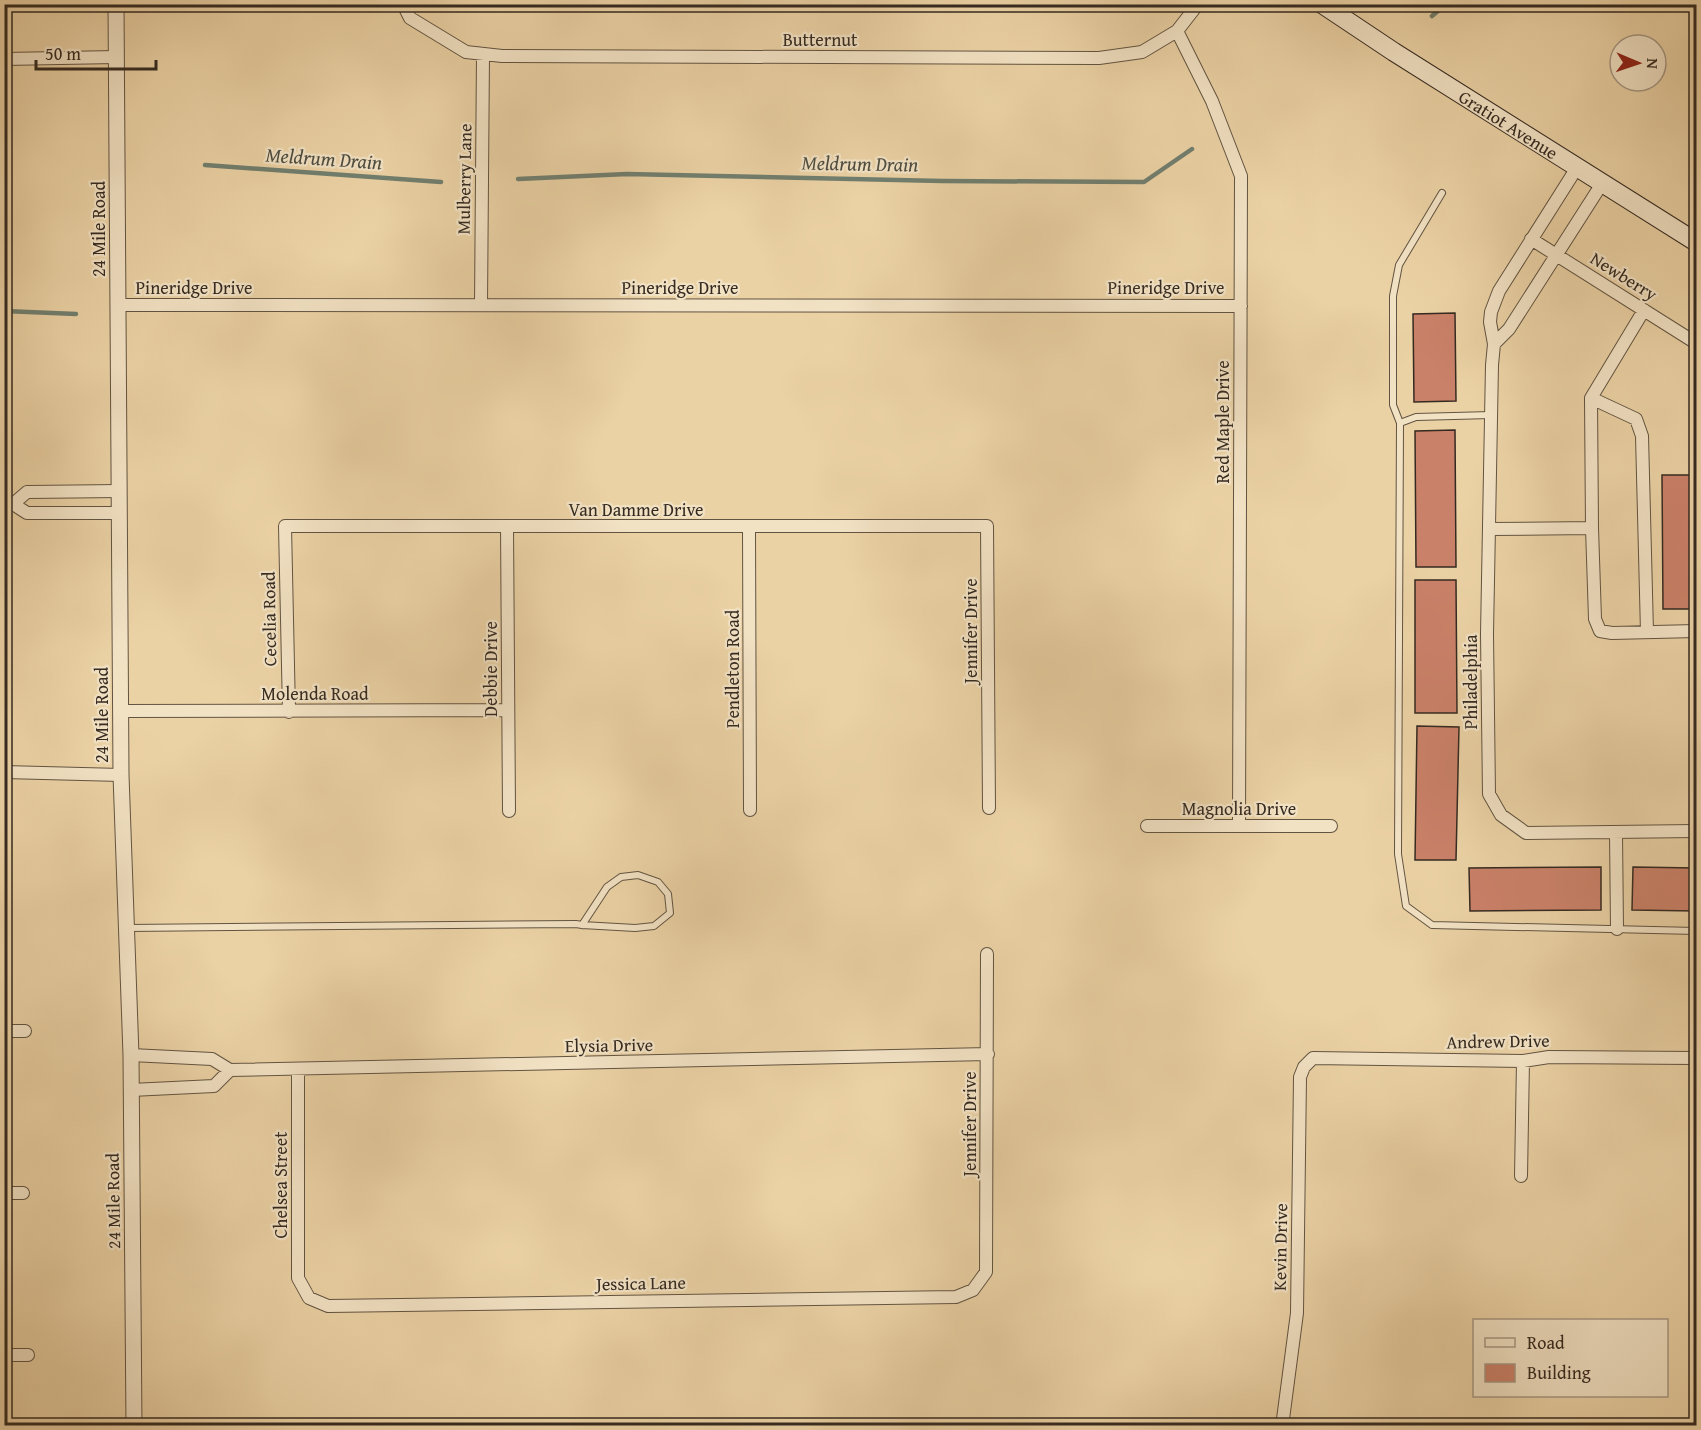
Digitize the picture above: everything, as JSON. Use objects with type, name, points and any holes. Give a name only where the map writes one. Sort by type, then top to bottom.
[{"type":"main road","name":"Gratiot Avenue","points":[[1323,4],[1394,52],[1696,242]]},
{"type":"street","name":"24 Mile Road","points":[[116,4],[121,776],[131,1055],[134,1425]]},
{"type":"street","name":"Butternut","points":[[403,4],[410,18],[429,30],[466,52],[483,54],[1099,58],[1142,52],[1177,31],[1198,4]]},
{"type":"street","name":"Red Maple Drive","points":[[1177,31],[1212,101],[1241,176],[1239,826]]},
{"type":"street","name":"Mulberry Lane","points":[[481,305],[483,54]]},
{"type":"street","points":[[4,59],[117,57]]},
{"type":"street","name":"Philadelphia","points":[[1578,166],[1493,303],[1490,322],[1494,344],[1487,634],[1489,794],[1501,815],[1526,833],[1696,831]]},
{"type":"street","points":[[1494,344],[1509,329],[1603,182]]},
{"type":"street","name":"Newberry","points":[[1531,239],[1696,343]]},
{"type":"street","name":"Pineridge Drive","points":[[118,305],[1241,306]]},
{"type":"street","points":[[1644,310],[1591,398],[1595,619],[1600,631],[1696,631]]},
{"type":"street","points":[[1591,398],[1636,419],[1642,436],[1647,632]]},
{"type":"street","points":[[120,491],[27,492],[9,504],[27,513],[120,513]]},
{"type":"street","name":"Van Damme Drive","points":[[285,526],[749,528],[987,526]]},
{"type":"street","name":"Cecelia Road","points":[[285,526],[289,712]]},
{"type":"street","name":"Debbie Drive","points":[[507,526],[510,811]]},
{"type":"street","name":"Jennifer Drive","points":[[987,526],[989,808]]},
{"type":"street","name":"Pendleton Road","points":[[749,528],[750,810]]},
{"type":"street","points":[[1489,530],[1592,528]]},
{"type":"street","name":"Molenda Road","points":[[121,711],[508,710]]},
{"type":"street","points":[[4,772],[121,776]]},
{"type":"street","name":"Magnolia Drive","points":[[1147,826],[1331,826]]},
{"type":"street","points":[[1616,833],[1617,929]]},
{"type":"street","name":"Jennifer Drive","points":[[973,1290],[986,1272],[987,954]]},
{"type":"street","points":[[4,1031],[25,1031]]},
{"type":"street","name":"Elysia Drive","points":[[131,1055],[212,1059],[230,1070],[298,1070],[988,1054]]},
{"type":"street","name":"Andrew Drive","points":[[1304,1067],[1313,1058],[1523,1061],[1549,1057],[1696,1058]]},
{"type":"street","points":[[1521,1176],[1523,1061]]},
{"type":"street","name":"Kevin Drive","points":[[1287,1425],[1283,1419],[1297,1313],[1300,1077],[1304,1067]]},
{"type":"street","points":[[131,1090],[214,1086],[230,1070]]},
{"type":"street","name":"Chelsea Street","points":[[298,1070],[298,1278],[309,1299]]},
{"type":"street","points":[[4,1193],[22,1193]]},
{"type":"street","name":"Jessica Lane","points":[[309,1299],[328,1306],[956,1297],[973,1290]]},
{"type":"street","points":[[4,1354],[28,1355]]},
{"type":"lane","points":[[1442,193],[1399,265],[1393,296],[1393,405],[1400,423],[1398,855],[1406,906],[1432,925],[1696,931]]},
{"type":"lane","points":[[1400,423],[1416,417],[1491,415]]},
{"type":"lane","points":[[126,928],[582,925],[635,928],[654,926],[670,913],[668,894],[658,882],[638,875],[621,877],[607,887],[582,925]]},
{"type":"building","points":[[1455,313],[1456,401],[1414,402],[1413,314]]},
{"type":"building","points":[[1455,430],[1456,567],[1416,567],[1415,431]]},
{"type":"building","points":[[1662,475],[1696,475],[1696,609],[1663,609]]},
{"type":"building","points":[[1415,580],[1456,580],[1457,713],[1415,713]]},
{"type":"building","points":[[1417,726],[1459,727],[1456,860],[1415,860]]},
{"type":"building","points":[[1601,867],[1601,910],[1470,911],[1469,868]]},
{"type":"building","points":[[1633,867],[1696,868],[1696,911],[1632,910]]},
{"type":"waterway","name":"Meldrum Drain","points":[[1432,16],[1446,4]]},
{"type":"waterway","name":"Meldrum Drain","points":[[518,179],[627,174],[942,181],[1144,182],[1192,149]]},
{"type":"waterway","name":"Meldrum Drain","points":[[205,165],[441,182]]},
{"type":"waterway","name":"Meldrum Drain","points":[[4,311],[76,314]]}]
